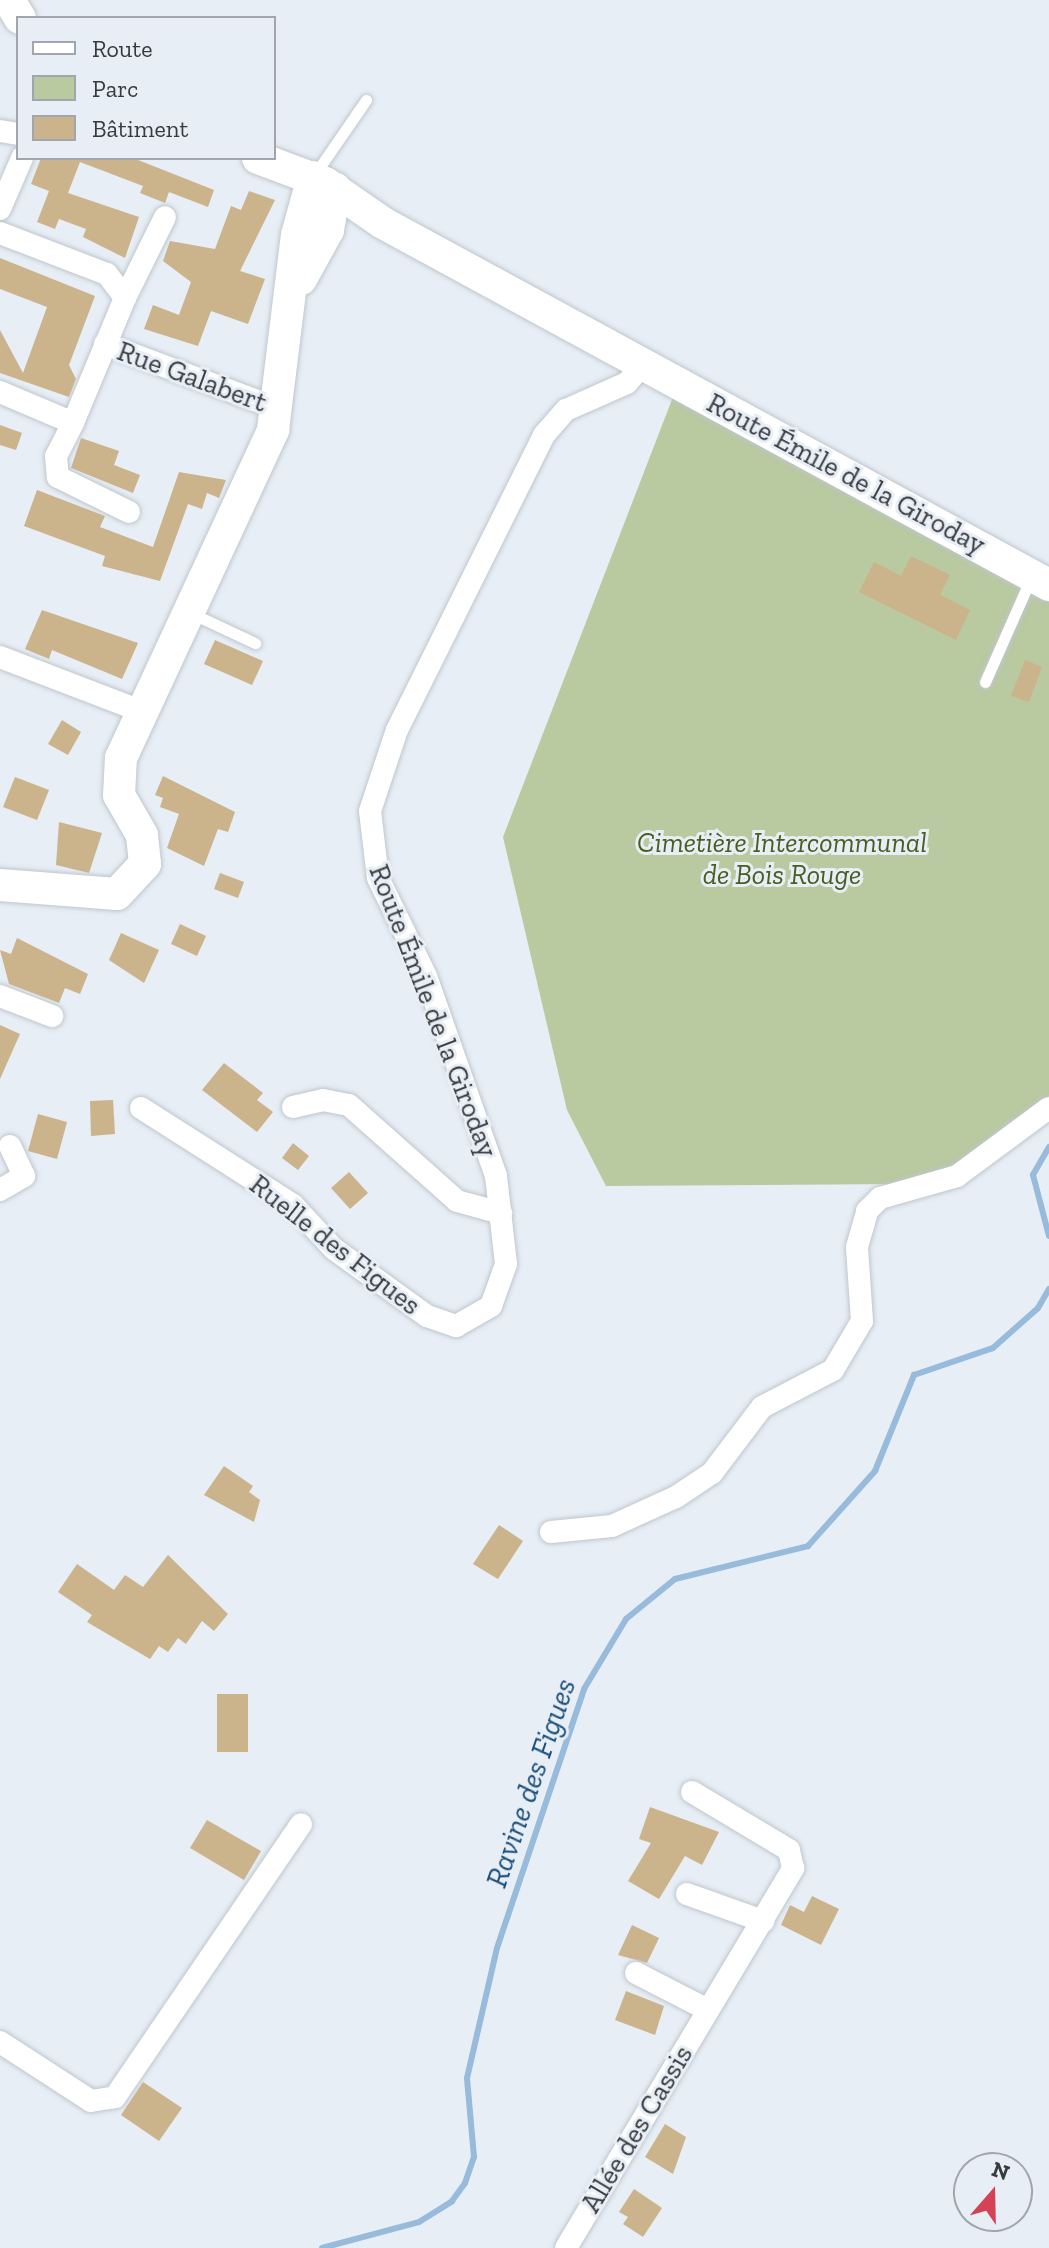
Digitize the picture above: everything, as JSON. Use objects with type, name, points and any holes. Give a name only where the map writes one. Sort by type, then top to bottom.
[{"type":"street","points":[[0,209],[21,160]]},
{"type":"street","name":"Route Émile de la Giroday","points":[[263,160],[324,183],[383,223],[1041,580]]},
{"type":"street","points":[[324,183],[328,230]]},
{"type":"street","points":[[6,881],[88,896],[117,894],[135,882],[146,849],[117,784],[141,711],[244,505],[279,409],[297,235],[324,183]]},
{"type":"street","name":"Rue Galabert","points":[[129,512],[58,477],[56,456],[125,298],[165,217]]},
{"type":"street","points":[[291,313],[304,269],[328,230],[353,217],[383,223]]},
{"type":"street","name":"Rue Galabert","points":[[0,233],[107,274],[125,298]]},
{"type":"street","name":"Rue Galabert","points":[[105,344],[279,409]]},
{"type":"street","name":"Route Émile de la Giroday","points":[[293,1107],[323,1100],[349,1105],[457,1201],[501,1213],[496,1176],[439,1011],[378,878],[370,811],[397,730],[544,435],[566,410],[627,383],[642,365]]},
{"type":"street","points":[[0,392],[73,423]]},
{"type":"street","points":[[0,657],[141,711]]},
{"type":"street","points":[[0,996],[52,1016]]},
{"type":"street","name":"Ruelle des Figues","points":[[141,1108],[293,1205],[334,1249],[441,1323],[470,1323],[498,1295],[506,1264],[501,1213]]},
{"type":"street","points":[[551,1532],[612,1526],[676,1497],[712,1473],[762,1407],[833,1370],[862,1321],[857,1247],[867,1211],[880,1198],[957,1176],[1049,1108]]},
{"type":"street","points":[[0,1190],[24,1176],[10,1146]]},
{"type":"street","name":"Allée des Cassis","points":[[566,2248],[791,1876],[789,1850],[692,1792]]},
{"type":"street","points":[[0,2042],[91,2101],[115,2097],[301,1824]]},
{"type":"street","points":[[687,1894],[763,1921]]},
{"type":"street","points":[[636,1973],[708,2010]]},
{"type":"lane","points":[[324,183],[366,100]]},
{"type":"lane","points":[[985,682],[1041,580]]},
{"type":"lane","points":[[191,613],[255,643]]},
{"type":"green space","name":"Cimetière Intercommunal de Bois Rouge","points":[[673,397],[1049,602],[1049,1096],[955,1166],[898,1184],[606,1186],[567,1110],[503,837]]},
{"type":"building","points":[[40,160],[138,160],[214,190],[208,207],[169,192],[165,203],[140,193],[143,186],[80,162],[68,193],[139,217],[125,258],[83,237],[86,229],[59,219],[55,229],[37,222],[49,191],[31,184]]},
{"type":"building","points":[[249,191],[275,200],[240,271],[265,279],[248,324],[211,311],[198,346],[144,329],[153,305],[179,315],[191,282],[163,261],[170,241],[215,249],[231,206],[241,210]]},
{"type":"building","points":[[0,258],[95,296],[69,365],[76,379],[69,397],[0,373],[0,330],[23,373],[47,307],[0,289]]},
{"type":"building","points":[[0,425],[22,433],[16,450],[0,445]]},
{"type":"building","points":[[81,438],[119,451],[114,465],[140,475],[133,493],[71,468]]},
{"type":"building","points":[[179,472],[226,480],[219,498],[207,493],[202,509],[188,504],[160,581],[102,566],[105,556],[24,526],[37,490],[105,516],[100,527],[153,547]]},
{"type":"building","points":[[911,556],[950,575],[940,595],[970,610],[956,640],[859,592],[874,562],[901,576]]},
{"type":"building","points":[[42,610],[138,643],[122,679],[52,650],[49,659],[25,649]]},
{"type":"building","points":[[215,640],[263,661],[252,685],[204,664]]},
{"type":"building","points":[[1025,660],[1042,667],[1029,702],[1011,696]]},
{"type":"building","points":[[62,720],[81,732],[68,755],[48,744]]},
{"type":"building","points":[[163,776],[235,812],[228,832],[218,829],[204,866],[167,848],[179,814],[160,807],[163,798],[155,795]]},
{"type":"building","points":[[15,777],[49,790],[37,820],[3,807]]},
{"type":"building","points":[[59,822],[102,833],[89,873],[56,865]]},
{"type":"building","points":[[220,873],[244,882],[238,898],[214,889]]},
{"type":"building","points":[[180,924],[206,936],[197,956],[171,944]]},
{"type":"building","points":[[121,933],[159,950],[144,983],[109,960]]},
{"type":"building","points":[[17,938],[88,974],[80,994],[65,988],[59,1003],[9,984],[0,950],[11,954]]},
{"type":"building","points":[[0,1025],[20,1034],[0,1079]]},
{"type":"building","points":[[224,1063],[263,1093],[257,1100],[273,1112],[257,1132],[202,1090]]},
{"type":"building","points":[[113,1100],[115,1134],[91,1136],[90,1101]]},
{"type":"building","points":[[38,1114],[67,1122],[57,1159],[28,1151]]},
{"type":"building","points":[[293,1143],[309,1156],[298,1170],[282,1158]]},
{"type":"building","points":[[349,1172],[368,1193],[350,1209],[331,1188]]},
{"type":"building","points":[[224,1466],[253,1486],[249,1492],[260,1500],[254,1522],[204,1495]]},
{"type":"building","points":[[499,1525],[523,1541],[498,1579],[473,1564]]},
{"type":"building","points":[[168,1555],[228,1614],[214,1631],[202,1621],[186,1644],[178,1638],[168,1652],[159,1646],[150,1659],[87,1622],[92,1615],[58,1592],[77,1564],[114,1590],[125,1575],[143,1587]]},
{"type":"building","points":[[217,1694],[248,1694],[248,1752],[217,1752]]},
{"type":"building","points":[[650,1807],[719,1832],[702,1865],[685,1856],[659,1899],[628,1881],[651,1843],[639,1839]]},
{"type":"building","points":[[207,1820],[261,1851],[244,1880],[190,1848]]},
{"type":"building","points":[[812,1896],[839,1909],[821,1945],[781,1925],[790,1905],[804,1912]]},
{"type":"building","points":[[632,1925],[659,1938],[647,1963],[618,1955]]},
{"type":"building","points":[[626,1991],[664,2006],[655,2035],[615,2020]]},
{"type":"building","points":[[143,2082],[182,2108],[159,2141],[121,2115]]},
{"type":"building","points":[[665,2124],[686,2137],[673,2174],[645,2157]]},
{"type":"building","points":[[634,2189],[662,2208],[643,2237],[623,2224],[628,2217],[619,2212]]},
{"type":"waterway","name":"Ravine des Figues","points":[[1049,1147],[1033,1175],[1049,1236]]},
{"type":"waterway","name":"Ravine des Figues","points":[[322,2248],[419,2222],[452,2201],[465,2183],[474,2157],[467,2078],[497,1948],[584,1689],[626,1619],[675,1579],[808,1546],[875,1471],[914,1375],[993,1348],[1038,1308],[1049,1289]]}]
